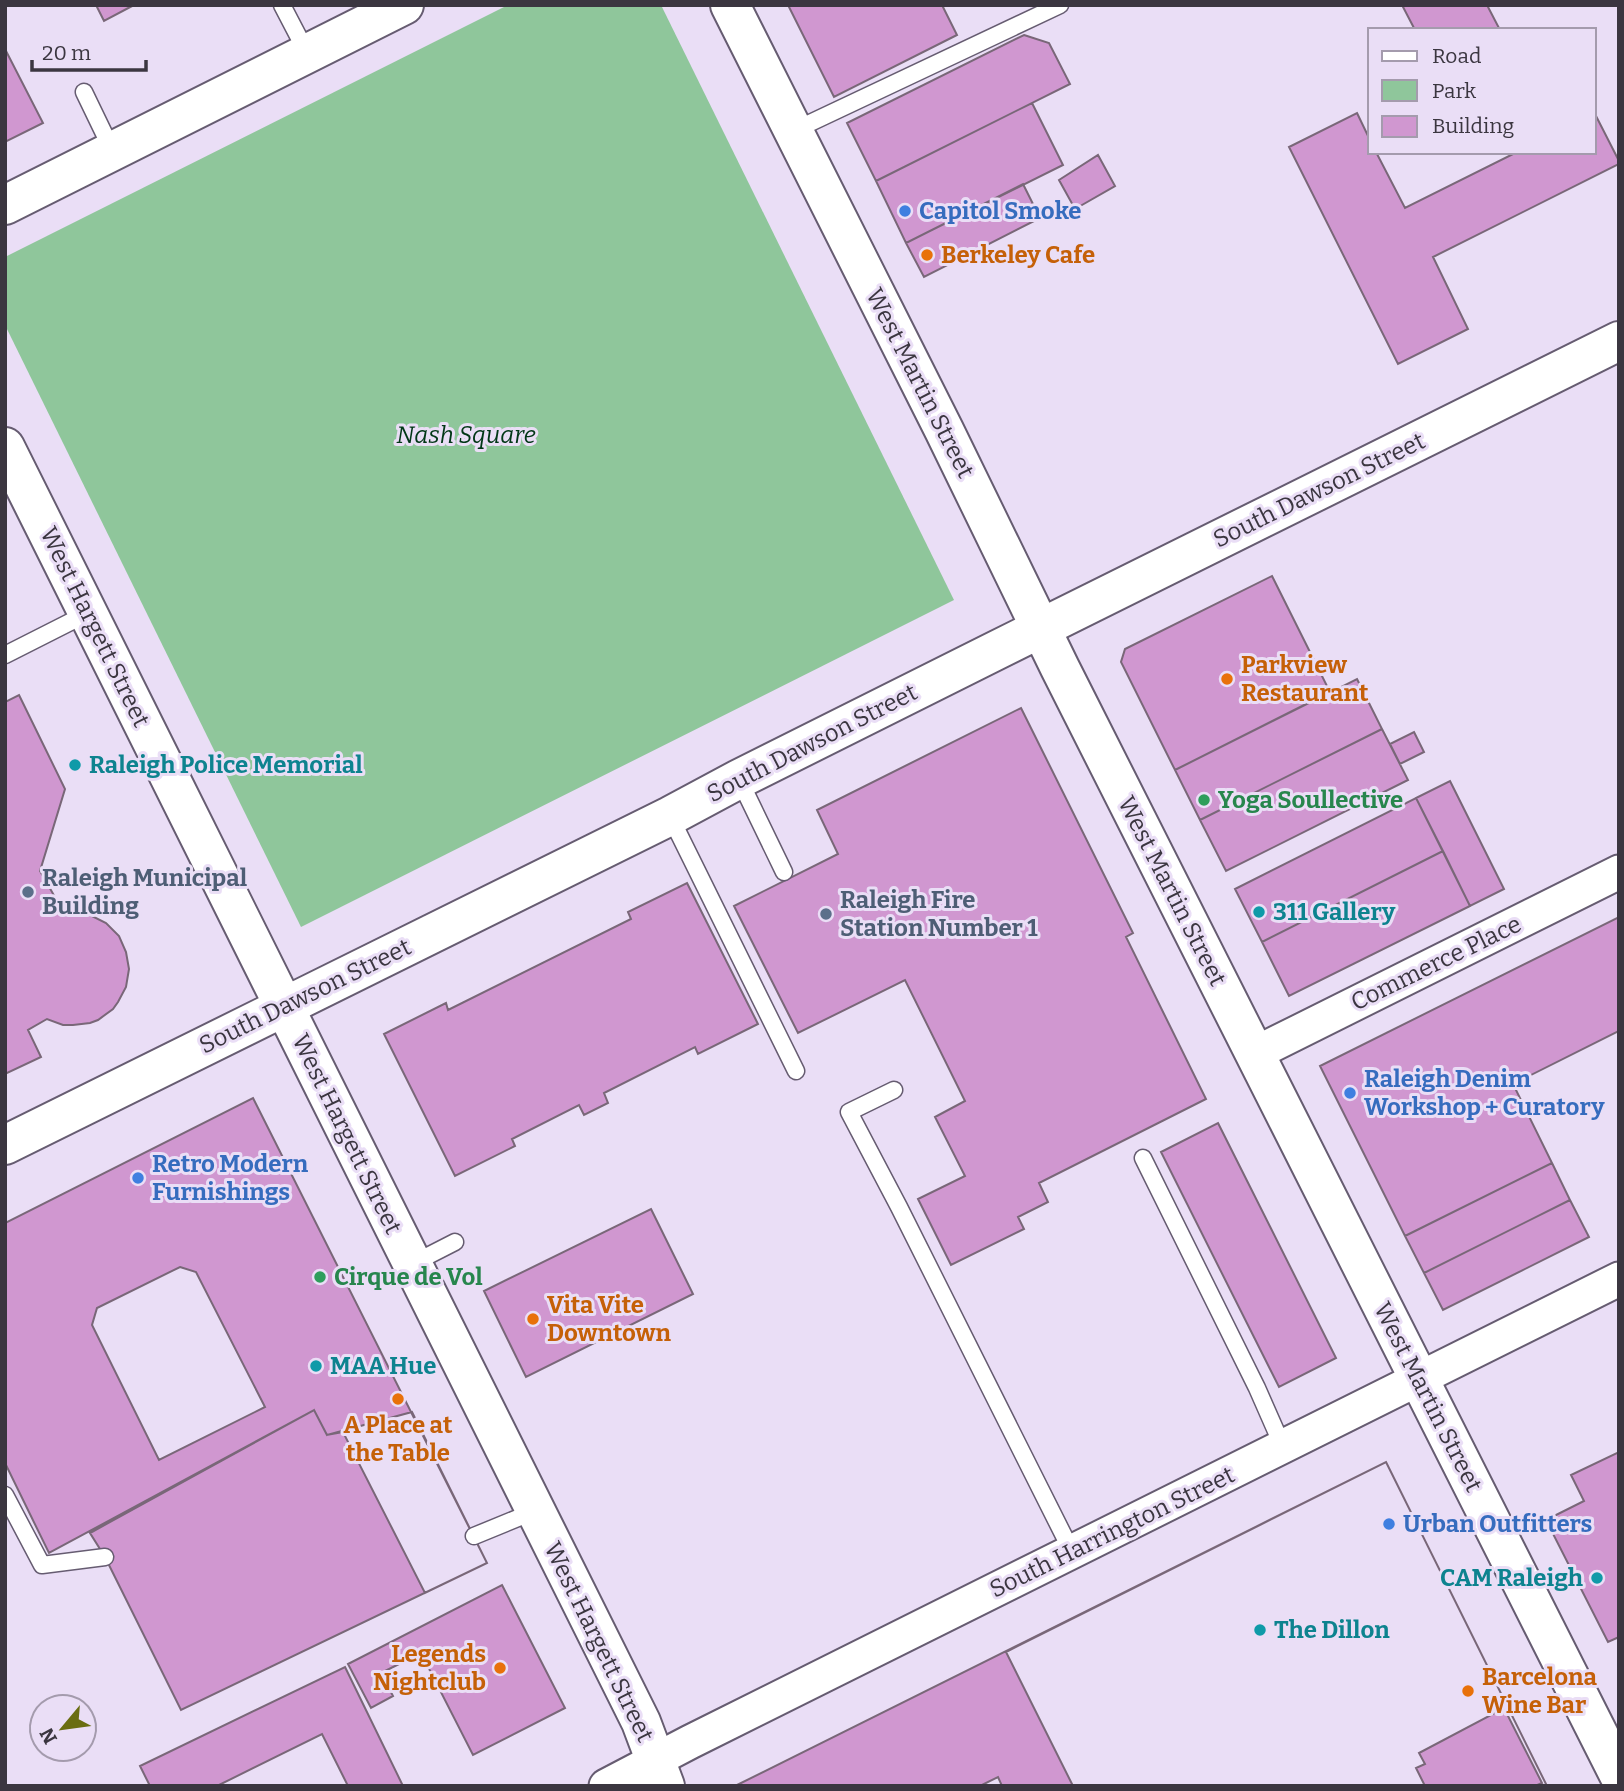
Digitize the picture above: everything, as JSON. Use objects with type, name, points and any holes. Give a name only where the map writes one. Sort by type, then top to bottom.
[{"type":"street","points":[[5,205],[404,5]]},
{"type":"street","name":"West Martin Street","points":[[730,5],[1060,668],[1619,1775]]},
{"type":"street","name":"South Dawson Street","points":[[5,1145],[1619,341]]},
{"type":"street","name":"West Hargett Street","points":[[5,447],[641,1722],[661,1773]]},
{"type":"street","name":"Commerce Place","points":[[1254,1054],[1619,872]]},
{"type":"street","name":"South Harrington Street","points":[[606,1786],[661,1773],[703,1736],[1619,1279]]},
{"type":"lane","points":[[282,5],[307,53]]},
{"type":"lane","points":[[793,131],[1059,5]]},
{"type":"lane","points":[[84,92],[112,150]]},
{"type":"lane","points":[[5,654],[88,613]]},
{"type":"lane","points":[[739,779],[783,872]]},
{"type":"lane","points":[[670,816],[796,1072]]},
{"type":"lane","points":[[894,1090],[849,1112],[1072,1552]]},
{"type":"lane","points":[[1143,1158],[1257,1388],[1283,1447]]},
{"type":"lane","points":[[412,1264],[455,1242]]},
{"type":"lane","points":[[5,1495],[42,1565],[105,1557]]},
{"type":"lane","points":[[474,1536],[535,1511]]},
{"type":"green space","name":"Nash Square","points":[[508,5],[661,5],[954,600],[301,927],[5,325],[5,257]]},
{"type":"building","points":[[96,5],[134,5],[104,21]]},
{"type":"building","points":[[788,5],[942,5],[957,35],[834,97]]},
{"type":"building","points":[[1402,5],[1487,5],[1499,28],[1414,28]]},
{"type":"building","points":[[1024,35],[1049,43],[1070,84],[876,181],[847,123]]},
{"type":"building","points":[[5,49],[43,123],[5,142]]},
{"type":"building","points":[[1032,103],[1063,165],[906,243],[876,181]]},
{"type":"building","points":[[1357,113],[1368,136],[1368,154],[1377,154],[1405,208],[1513,154],[1596,154],[1596,116],[1619,164],[1433,257],[1468,329],[1398,364],[1289,147]]},
{"type":"building","points":[[1098,155],[1115,186],[1075,209],[1059,180]]},
{"type":"building","points":[[1023,184],[1040,218],[924,277],[906,243]]},
{"type":"building","name":"Parkview Restaurant","points":[[1272,576],[1330,692],[1175,770],[1121,662],[1125,649]]},
{"type":"building","points":[[1357,679],[1382,729],[1200,820],[1175,770]]},
{"type":"building","name":"Raleigh Municipal Building","points":[[19,695],[65,789],[40,871],[64,913],[90,915],[106,923],[119,936],[129,969],[126,987],[113,1009],[90,1023],[63,1025],[47,1019],[28,1030],[41,1057],[5,1074],[5,702]]},
{"type":"building","points":[[1021,708],[1133,933],[1126,937],[1206,1099],[1039,1183],[1048,1202],[1018,1217],[1024,1229],[951,1265],[918,1199],[965,1176],[935,1117],[965,1101],[905,980],[798,1033],[734,906],[838,854],[817,810]]},
{"type":"building","points":[[1382,729],[1408,780],[1226,871],[1200,820]]},
{"type":"building","points":[[1414,732],[1424,752],[1400,764],[1390,744]]},
{"type":"building","points":[[1450,781],[1504,889],[1470,906],[1416,798]]},
{"type":"building","points":[[1416,798],[1443,851],[1262,942],[1235,889]]},
{"type":"building","points":[[1443,851],[1470,906],[1289,996],[1262,942]]},
{"type":"building","points":[[687,883],[758,1024],[698,1054],[695,1047],[604,1093],[608,1103],[584,1115],[579,1105],[512,1139],[515,1146],[455,1176],[384,1034],[446,1003],[448,1010],[631,919],[628,912]]},
{"type":"building","points":[[1619,917],[1619,1031],[1513,1084],[1552,1163],[1405,1236],[1320,1066]]},
{"type":"building","name":"MAA Hue","points":[[253,1098],[487,1563],[425,1593],[343,1432],[327,1435],[314,1410],[49,1553],[5,1463],[5,1223]],"holes":[[[180,1267],[196,1272],[265,1407],[159,1460],[92,1325],[97,1308]]]},
{"type":"building","points":[[1218,1123],[1336,1358],[1279,1387],[1161,1152]]},
{"type":"building","points":[[1552,1163],[1570,1200],[1424,1273],[1405,1236]]},
{"type":"building","points":[[1570,1200],[1589,1237],[1443,1310],[1424,1273]]},
{"type":"building","points":[[651,1209],[693,1294],[526,1377],[484,1291]]},
{"type":"building","points":[[314,1410],[327,1435],[412,1412],[487,1563],[181,1710],[105,1557],[90,1533]]},
{"type":"building","name":"CAM Raleigh","points":[[1619,1452],[1619,1637],[1608,1642],[1546,1520],[1584,1501],[1571,1475]]},
{"type":"building","name":"The Dillon","points":[[1386,1462],[1546,1784],[1543,1786],[1535,1786],[1542,1783],[1504,1708],[1419,1753],[1425,1764],[1416,1768],[1425,1786],[1002,1786],[998,1777],[980,1786],[735,1786]]},
{"type":"building","name":"The Dillon","points":[[1386,1462],[1546,1784],[1073,1786],[1006,1652]]},
{"type":"building","points":[[502,1585],[565,1708],[473,1755],[421,1653],[381,1673],[393,1696],[371,1708],[348,1664]]},
{"type":"building","points":[[345,1667],[403,1786],[348,1786],[322,1734],[217,1786],[150,1786],[140,1766]]},
{"type":"place","name":"Capitol Smoke","points":[[905,211]]},
{"type":"place","name":"Berkeley Cafe","points":[[927,255]]},
{"type":"place","name":"Parkview Restaurant","points":[[1227,679]]},
{"type":"place","name":"Raleigh Police Memorial","points":[[75,765]]},
{"type":"place","name":"Yoga Soullective","points":[[1204,800]]},
{"type":"place","name":"Raleigh Municipal Building","points":[[28,892]]},
{"type":"place","name":"311 Gallery","points":[[1259,912]]},
{"type":"place","name":"Raleigh Fire Station Number 1","points":[[826,914]]},
{"type":"place","name":"Raleigh Denim Workshop + Curatory","points":[[1350,1093]]},
{"type":"place","name":"Retro Modern Furnishings","points":[[138,1178]]},
{"type":"place","name":"Cirque de Vol","points":[[320,1277]]},
{"type":"place","name":"Vita Vite Downtown","points":[[533,1319]]},
{"type":"place","name":"MAA Hue","points":[[316,1366]]},
{"type":"place","name":"A Place at the Table","points":[[398,1399]]},
{"type":"place","name":"Urban Outfitters","points":[[1389,1524]]},
{"type":"place","name":"CAM Raleigh","points":[[1597,1578]]},
{"type":"place","name":"The Dillon","points":[[1260,1630]]},
{"type":"place","name":"Legends Nightclub","points":[[500,1668]]},
{"type":"place","name":"Barcelona Wine Bar","points":[[1468,1691]]}]
